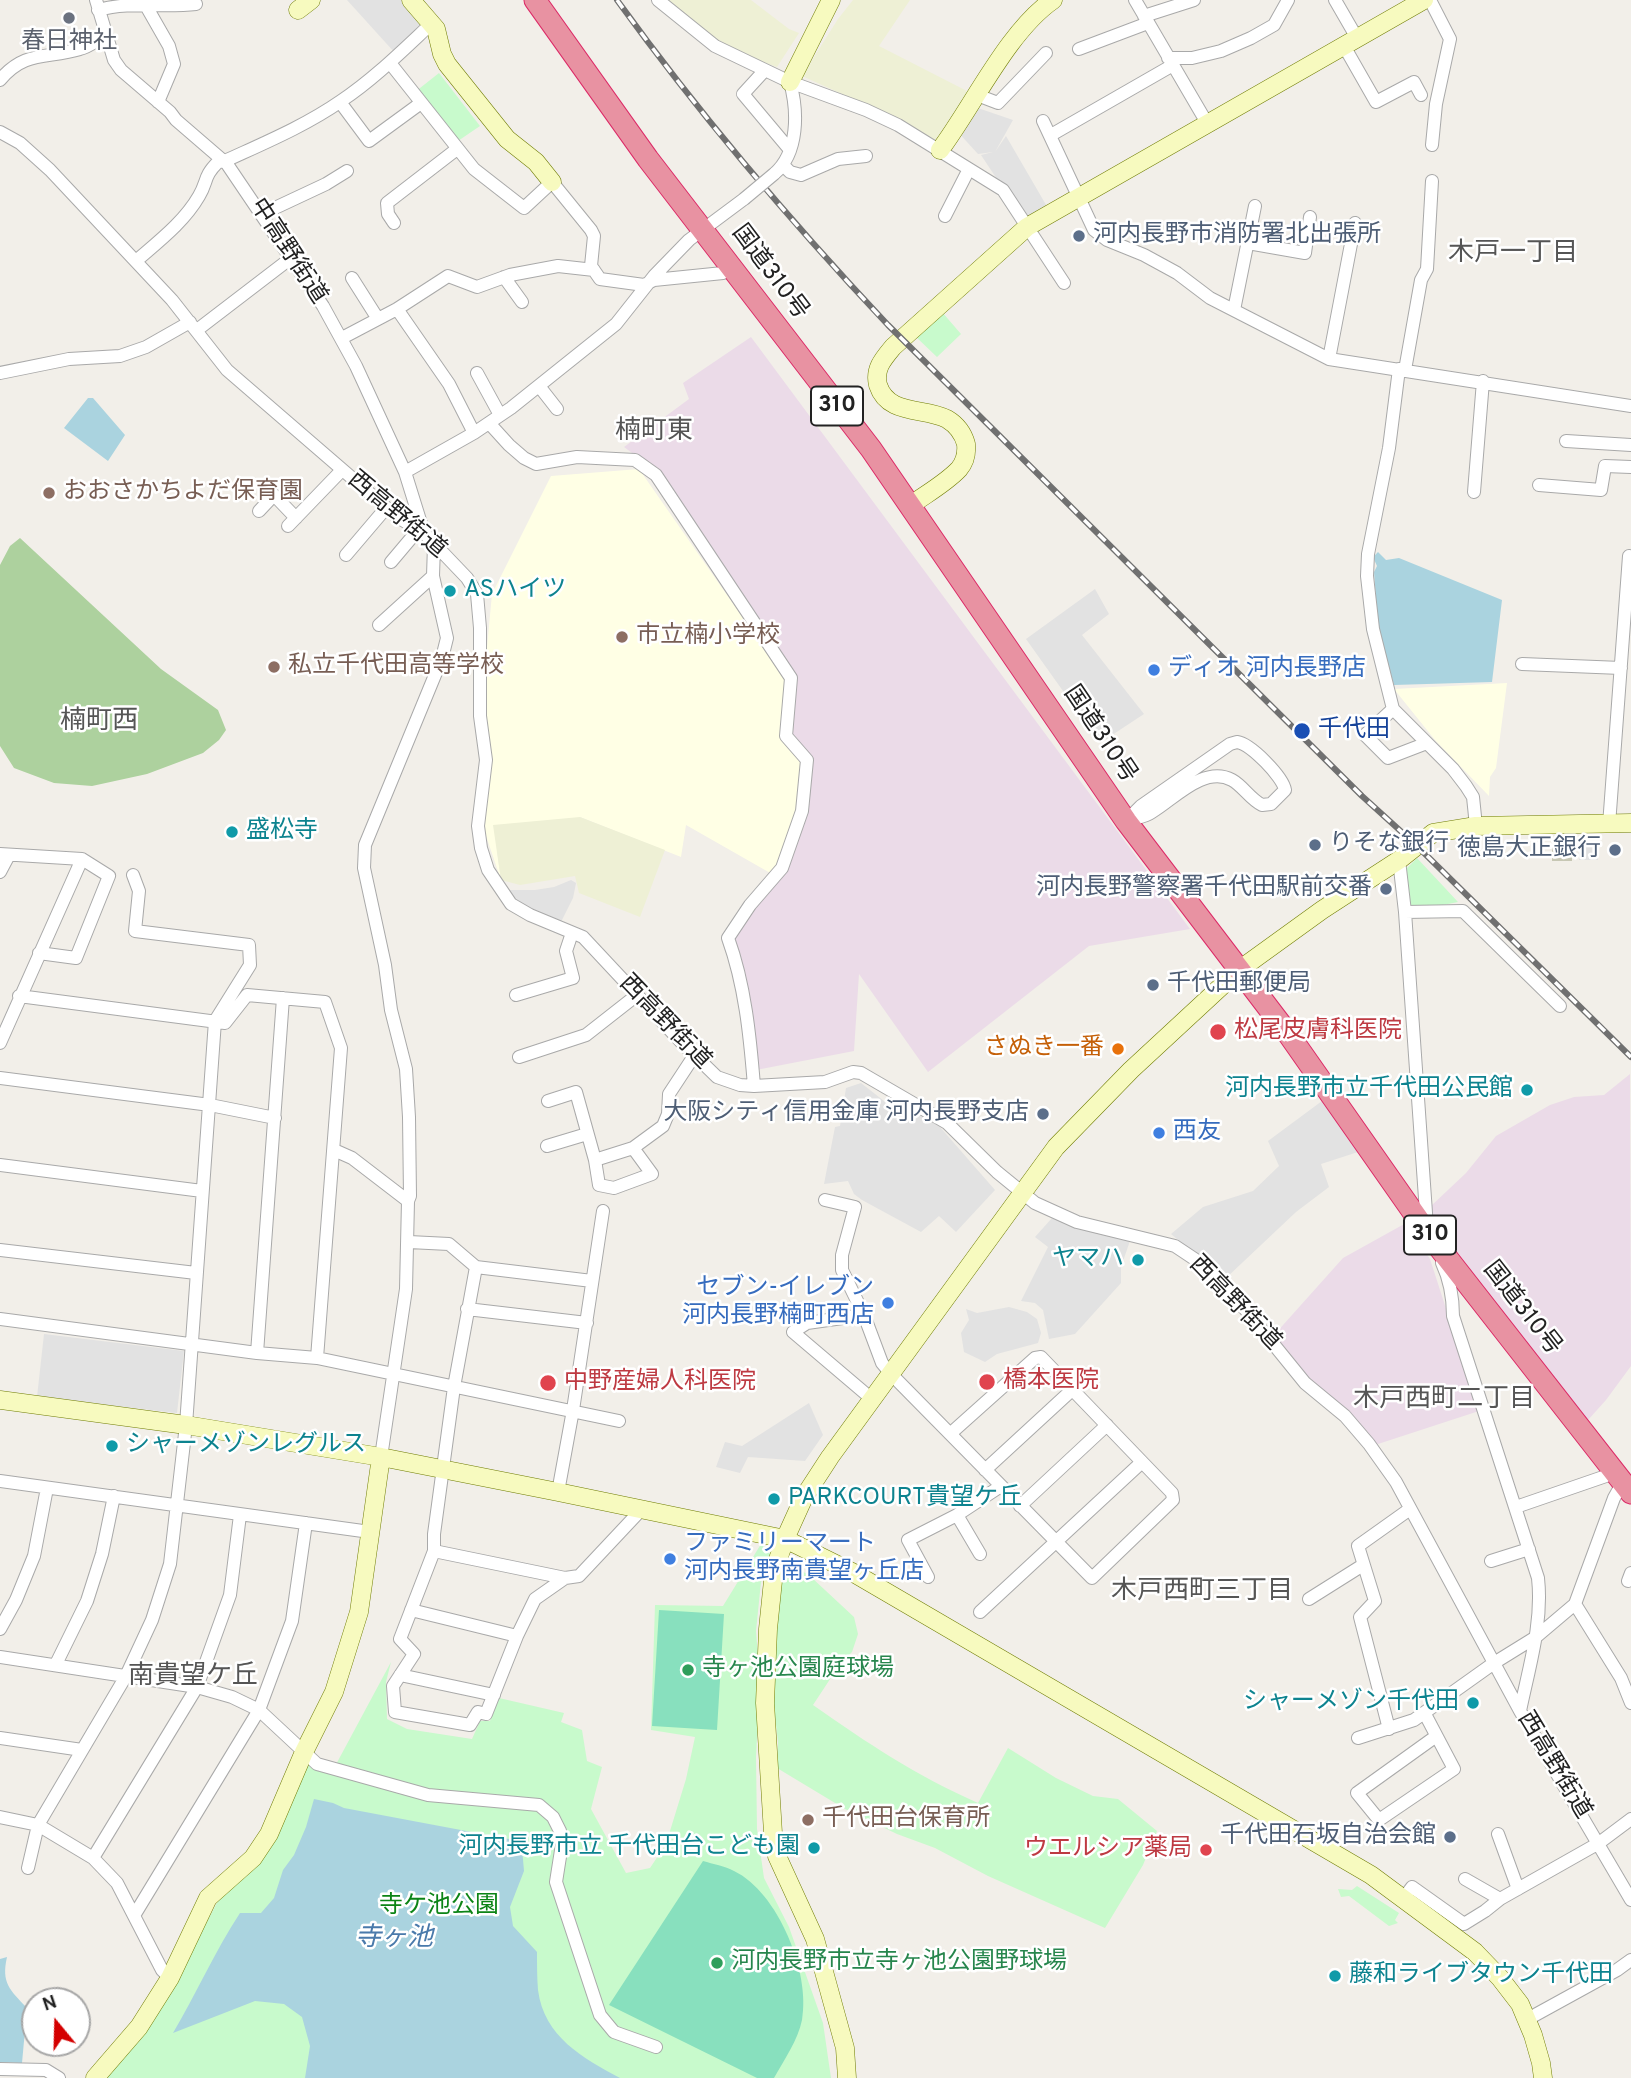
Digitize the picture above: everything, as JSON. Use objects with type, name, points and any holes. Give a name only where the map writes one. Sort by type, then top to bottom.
[{"type":"highway","name":"国道310号","points":[[535,0],[648,159],[704,229],[911,505],[1126,821],[1289,1035],[1427,1232],[1623,1482]]},
{"type":"street","points":[[411,0],[436,29],[447,64],[507,139],[536,162],[591,230],[594,236],[591,266],[600,279],[644,285],[723,273],[731,266]]},
{"type":"street","points":[[658,0],[715,46],[790,82],[898,125],[1003,190],[1065,283]]},
{"type":"street","points":[[404,472],[495,419],[616,324],[689,240],[779,170],[790,150],[796,102],[790,82],[831,0]]},
{"type":"street","points":[[940,150],[1023,30],[1053,0]]},
{"type":"street","points":[[1135,0],[1207,123]]},
{"type":"street","points":[[1079,49],[1194,0]]},
{"type":"street","points":[[1051,135],[1170,61],[1221,51],[1274,25],[1288,0]]},
{"type":"street","points":[[1335,0],[1370,104],[1413,82],[1421,96]]},
{"type":"street","points":[[911,505],[958,470],[965,460],[966,447],[961,433],[948,420],[901,408],[888,401],[879,387],[877,370],[893,347],[1027,227],[1424,0]]},
{"type":"street","points":[[1430,0],[1450,39],[1432,145]]},
{"type":"street","points":[[145,4],[169,46],[174,64],[158,102]]},
{"type":"street","points":[[97,5],[195,4]]},
{"type":"street","name":"中高野街道","points":[[97,5],[105,36],[121,70],[225,162],[342,338],[404,472],[421,531]]},
{"type":"street","points":[[136,261],[180,222],[201,194],[205,177],[218,162],[225,162],[305,123],[340,102],[390,62],[432,23]]},
{"type":"street","points":[[0,80],[24,60],[82,49],[105,36]]},
{"type":"street","points":[[977,95],[998,103],[1046,53]]},
{"type":"street","points":[[390,62],[474,169],[524,208],[552,182]]},
{"type":"street","points":[[765,69],[743,94],[790,150]]},
{"type":"street","points":[[340,102],[369,141],[421,103]]},
{"type":"street","points":[[1043,121],[1094,230],[1107,240],[1144,255],[1177,273],[1210,298],[1329,359],[1631,406]]},
{"type":"street","name":"西高野街道","points":[[0,132],[20,143],[50,170],[136,261],[227,370],[386,508],[421,531],[467,578],[477,594],[480,628],[480,716],[486,760],[478,826],[481,848],[488,870],[512,904],[583,937],[717,1077],[740,1085],[754,1086],[825,1082],[861,1073],[947,1123],[997,1172],[1035,1203],[1077,1222],[1175,1246],[1196,1260],[1245,1309],[1305,1382],[1345,1416],[1396,1482],[1520,1711],[1631,1900]]},
{"type":"street","points":[[394,223],[388,214],[387,203],[457,149]]},
{"type":"street","points":[[779,170],[801,176],[838,159],[866,156]]},
{"type":"street","points":[[945,216],[969,169]]},
{"type":"street","points":[[262,214],[326,184],[347,171]]},
{"type":"street","points":[[1432,181],[1427,269],[1421,283],[1402,369],[1368,554],[1367,576],[1373,629],[1393,709],[1453,769],[1473,797],[1476,826]]},
{"type":"street","points":[[1234,310],[1255,206]]},
{"type":"street","points":[[1248,243],[1305,253],[1310,217]]},
{"type":"street","points":[[1329,359],[1355,223]]},
{"type":"street","points":[[0,373],[69,359],[120,356],[146,347],[193,326],[291,258]]},
{"type":"street","points":[[342,338],[397,309],[448,276],[477,287],[504,277],[558,266],[593,270]]},
{"type":"street","points":[[504,277],[522,302]]},
{"type":"street","points":[[352,278],[378,319]]},
{"type":"street","points":[[397,309],[449,384],[474,433]]},
{"type":"street","points":[[477,373],[495,419],[509,445],[524,458],[536,464],[577,457],[635,460],[656,475],[791,678],[786,736],[807,760],[802,811],[782,868],[750,905],[728,938],[738,966],[751,1044],[754,1086]]},
{"type":"street","points":[[1474,492],[1483,381]]},
{"type":"street","points":[[539,386],[557,409]]},
{"type":"street","points":[[1566,441],[1631,445]]},
{"type":"street","points":[[1539,485],[1601,491],[1605,466],[1631,467]]},
{"type":"street","points":[[259,511],[274,495],[292,522],[342,470]]},
{"type":"street","points":[[346,555],[386,508]]},
{"type":"street","points":[[391,562],[421,531]]},
{"type":"street","points":[[95,2078],[139,2027],[170,1978],[208,1898],[253,1858],[269,1834],[304,1752],[334,1692],[359,1612],[406,1289],[410,1196],[406,1069],[391,1010],[385,965],[364,868],[365,845],[427,696],[447,638],[433,576],[434,545]]},
{"type":"street","points":[[1609,825],[1624,721],[1624,664],[1629,556],[1631,557]]},
{"type":"street","points":[[379,625],[433,576]]},
{"type":"street","points":[[1522,664],[1624,664]]},
{"type":"street","points":[[1393,709],[1366,735],[1388,758],[1427,743]]},
{"type":"street","points":[[1230,744],[1250,747],[1283,780],[1285,786],[1283,794],[1275,801],[1262,805],[1232,780],[1225,777],[1208,778],[1189,787],[1149,814],[1126,821],[1141,806],[1230,744]]},
{"type":"street","points":[[847,2078],[845,2048],[825,1972],[815,1939],[777,1856],[773,1833],[765,1703],[774,1571],[804,1497],[830,1457],[1056,1147],[1131,1070],[1239,970],[1399,860],[1433,833],[1476,826],[1631,823]]},
{"type":"street","points":[[0,872],[4,854],[82,859],[109,876],[76,957],[39,953]]},
{"type":"street","points":[[0,1043],[82,859]]},
{"type":"street","points":[[1399,860],[1427,1232],[1448,1275],[1454,1316],[1538,1578],[1541,1598],[1520,1711]]},
{"type":"street","points":[[28,1868],[38,1825],[126,1676],[152,1620],[170,1564],[187,1424],[215,1021],[250,965],[249,945],[135,931],[139,891],[133,875]]},
{"type":"street","points":[[1405,912],[1463,911],[1560,1006]]},
{"type":"street","points":[[516,995],[573,978],[566,951],[572,933]]},
{"type":"street","points":[[19,996],[225,1023],[247,995],[325,1002],[341,1048],[317,1358]]},
{"type":"street","points":[[519,1057],[585,1038],[637,995]]},
{"type":"street","points":[[257,1353],[283,998]]},
{"type":"street","points":[[595,1160],[633,1148],[663,1126],[668,1114],[669,1094],[694,1056]]},
{"type":"street","points":[[0,1078],[210,1105],[275,1118]]},
{"type":"street","points":[[548,1101],[576,1092],[595,1160],[599,1185],[614,1188],[652,1174],[633,1148]]},
{"type":"street","points":[[547,1146],[587,1134]]},
{"type":"street","points":[[334,1150],[352,1158],[408,1201]]},
{"type":"street","points":[[0,1165],[202,1191]]},
{"type":"street","points":[[825,1200],[855,1207],[844,1244],[842,1270],[864,1315],[882,1363],[892,1375],[1020,1506],[1092,1578],[1173,1500],[1172,1493],[1041,1357],[1035,1358],[950,1434]]},
{"type":"street","points":[[558,1492],[603,1211]]},
{"type":"street","points":[[409,1242],[449,1244],[475,1267],[592,1281]]},
{"type":"street","points":[[0,1250],[196,1273]]},
{"type":"street","points":[[475,1267],[454,1387],[434,1551],[400,1639],[415,1654],[393,1686],[395,1712],[470,1726],[478,1712],[486,1714],[517,1636],[535,1600],[565,1578]]},
{"type":"street","points":[[467,1309],[587,1323]]},
{"type":"street","points":[[864,1315],[807,1324],[793,1332],[873,1400]]},
{"type":"street","points":[[0,1319],[257,1353],[317,1358],[619,1421]]},
{"type":"street","points":[[985,1470],[1073,1389]]},
{"type":"street","points":[[0,1400],[187,1424],[381,1457],[785,1539],[864,1579],[1371,1875],[1475,1952],[1500,1978],[1520,2004],[1541,2063],[1543,2078]]},
{"type":"street","points":[[1020,1506],[1107,1424]]},
{"type":"street","points":[[980,1612],[1142,1462]]},
{"type":"street","points":[[1358,1738],[1425,1714],[1494,1663],[1535,1637],[1575,1604],[1614,1497],[1623,1482],[1606,1476],[1516,1507]]},
{"type":"street","points":[[0,1481],[370,1532]]},
{"type":"street","points":[[928,1577],[908,1541],[957,1515],[1001,1486]]},
{"type":"street","points":[[0,1629],[16,1600],[34,1556],[47,1488]]},
{"type":"street","points":[[56,1664],[86,1601],[102,1554],[114,1496]]},
{"type":"street","points":[[1389,1728],[1360,1617],[1375,1601],[1358,1546],[1410,1509]]},
{"type":"street","points":[[434,1551],[565,1578],[579,1576],[641,1510]]},
{"type":"street","points":[[93,1858],[197,1687],[230,1595],[240,1514]]},
{"type":"street","points":[[957,1515],[980,1554]]},
{"type":"street","points":[[135,1914],[259,1710],[292,1621],[306,1523]]},
{"type":"street","points":[[1490,1561],[1529,1549]]},
{"type":"street","points":[[1309,1600],[1363,1565]]},
{"type":"street","points":[[1575,1604],[1626,1676],[1631,1703]]},
{"type":"street","points":[[411,1610],[517,1636]]},
{"type":"street","points":[[0,1657],[197,1687],[232,1697],[259,1710],[317,1764],[428,1795],[539,1805],[553,1817],[560,1831],[562,1844],[556,1882],[600,2015],[614,2032],[656,2047]]},
{"type":"street","points":[[400,1675],[494,1695]]},
{"type":"street","points":[[1425,1714],[1454,1769],[1379,1820],[1357,1793],[1435,1737]]},
{"type":"street","points":[[0,1738],[82,1750]]},
{"type":"street","points":[[0,1817],[38,1825],[93,1858],[117,1883],[162,1970],[170,1978]]},
{"type":"street","points":[[1403,1899],[1412,1887],[1464,1924],[1485,1912],[1500,1899],[1599,1843],[1631,1819]]},
{"type":"street","points":[[1498,1834],[1518,1889]]},
{"type":"street","points":[[1465,1880],[1500,1899]]},
{"type":"street","points":[[1526,2020],[1617,1970],[1631,1959]]},
{"type":"street","points":[[0,2069],[46,2070],[60,2078]]},
{"type":"shaded area","points":[[347,0],[407,0],[428,23],[395,53]]},
{"type":"shaded area","points":[[665,0],[751,0],[789,29],[799,33],[777,67],[737,53],[713,38]]},
{"type":"shaded area","points":[[853,0],[910,0],[879,46],[967,91],[965,101],[937,144],[893,117],[802,76]]},
{"type":"shaded area","points":[[972,106],[1013,120],[995,152],[1006,136],[1049,210],[1024,220],[981,155],[993,152],[978,154],[956,130]]},
{"type":"shaded area","points":[[751,337],[1190,929],[1089,946],[928,1072],[859,974],[854,1051],[756,1070],[733,937],[785,869],[789,732],[794,677],[662,475],[624,447],[689,399],[683,383]]},
{"type":"shaded area","name":"市立楠小学校","points":[[639,469],[787,681],[781,739],[800,760],[804,770],[798,818],[772,874],[686,825],[681,857],[580,817],[497,851],[501,880],[483,827],[483,690],[492,594],[551,476]]},
{"type":"shaded area","points":[[1095,589],[1109,614],[1082,635],[1144,714],[1100,743],[1026,639]]},
{"type":"shaded area","points":[[1507,683],[1496,768],[1490,777],[1489,796],[1435,740],[1394,689]]},
{"type":"shaded area","points":[[580,817],[665,850],[640,917],[579,893],[575,876],[520,885],[501,880],[493,825]]},
{"type":"shaded area","points":[[1579,843],[1598,843],[1598,860],[1579,860]]},
{"type":"shaded area","points":[[1552,846],[1572,846],[1572,861],[1552,861]]},
{"type":"shaded area","points":[[571,880],[576,883],[573,898],[559,926],[531,914],[504,890],[535,890],[554,887]]},
{"type":"shaded area","points":[[1630,1074],[1631,1366],[1588,1420],[1436,1225],[1431,1206],[1466,1173],[1496,1136],[1550,1105],[1574,1097],[1604,1095]]},
{"type":"shaded area","points":[[861,1083],[893,1108],[913,1111],[940,1127],[995,1190],[956,1232],[939,1216],[921,1232],[862,1200],[854,1194],[848,1181],[824,1184],[835,1127],[840,1126],[846,1088]]},
{"type":"shaded area","points":[[1322,1101],[1358,1152],[1321,1164],[1329,1187],[1296,1212],[1225,1279],[1171,1234],[1203,1207],[1253,1191],[1279,1166],[1268,1141]]},
{"type":"shaded area","points":[[1052,1218],[1131,1238],[1121,1267],[1121,1283],[1075,1334],[1049,1339],[1043,1310],[1035,1303],[1021,1301],[1048,1247],[1035,1237]]},
{"type":"shaded area","points":[[1406,1223],[1430,1259],[1479,1411],[1375,1445],[1350,1414],[1308,1377],[1279,1343],[1275,1334],[1343,1258]]},
{"type":"shaded area","points":[[1009,1307],[1027,1312],[1037,1319],[1041,1333],[1038,1343],[997,1354],[985,1362],[964,1352],[961,1333],[969,1320],[966,1309],[977,1313]]},
{"type":"shaded area","points":[[44,1334],[184,1351],[177,1413],[37,1397]]},
{"type":"shaded area","points":[[809,1403],[823,1435],[805,1461],[748,1457],[740,1473],[716,1467],[725,1442],[742,1446]]},
{"type":"green space","points":[[439,73],[480,126],[455,143],[415,92]]},
{"type":"green space","points":[[942,312],[961,334],[937,357],[915,336]]},
{"type":"green space","points":[[20,538],[161,669],[218,710],[226,730],[219,740],[203,753],[147,774],[92,786],[54,783],[14,768],[0,746],[0,565],[10,546]]},
{"type":"green space","points":[[1417,858],[1458,902],[1438,906],[1410,906],[1405,870]]},
{"type":"green space","name":"寺ケ池公園","points":[[761,1544],[772,1556],[761,1582],[756,1631],[760,1681],[756,1757],[757,1829],[764,1878],[789,1927],[823,2023],[831,2078],[103,2078],[118,2057],[140,2040],[159,2012],[219,1899],[248,1875],[259,1860],[305,1762],[333,1770],[391,1662],[386,1682],[387,1719],[407,1729],[472,1739],[480,1721],[490,1721],[499,1698],[564,1713],[561,1722],[582,1730],[587,1761],[602,1767],[591,1809],[626,1873],[650,1868],[666,1844],[686,1779],[695,1737],[651,1730],[655,1605],[723,1606]]},
{"type":"green space","points":[[785,1559],[811,1577],[854,1617],[858,1634],[852,1652],[840,1664],[813,1705],[893,1758],[978,1803],[1008,1748],[1056,1778],[1093,1796],[1118,1799],[1157,1831],[1143,1865],[1105,1928],[845,1809],[777,1768],[778,1742],[773,1699],[778,1582]]},
{"type":"green space","name":"寺ヶ池公園庭球場","points":[[659,1610],[724,1614],[717,1730],[652,1726]]},
{"type":"green space","name":"河内長野市立寺ヶ池公園野球場","points":[[703,1861],[723,1866],[750,1882],[777,1915],[796,1958],[801,1980],[802,2020],[794,2042],[774,2078],[757,2078],[609,2005]]},
{"type":"green space","points":[[1357,1886],[1399,1913],[1395,1920],[1398,1923],[1389,1926],[1349,1896],[1341,1897],[1338,1889],[1352,1890]]},
{"type":"water","points":[[88,398],[93,398],[125,435],[108,461],[64,428]]},
{"type":"water","points":[[1378,552],[1386,560],[1399,558],[1502,600],[1492,682],[1394,685],[1378,627],[1374,572],[1377,566],[1373,557]]},
{"type":"water","name":"寺ヶ池","points":[[314,1799],[344,1808],[514,1840],[522,1848],[524,1871],[510,1907],[513,1926],[537,1952],[538,1990],[548,2021],[579,2054],[620,2078],[305,2078],[310,2046],[302,2017],[284,2004],[255,2001],[173,2033],[240,1913],[261,1913],[274,1898],[283,1870],[294,1855],[306,1827]]},
{"type":"water","points":[[7,1957],[6,1980],[21,2001],[22,2063],[0,2062],[0,1959]]},
{"type":"railway","points":[[617,0],[747,167],[888,325],[1362,796],[1416,845],[1631,1057]]},
{"type":"place","name":"春日神社","points":[[69,18]]},
{"type":"place","name":"河内長野市消防署北出張所","points":[[1079,236]]},
{"type":"place","name":"おおさかちよだ保育園","points":[[49,493]]},
{"type":"place","name":"ASハイツ","points":[[450,591]]},
{"type":"place","name":"市立楠小学校","points":[[622,637]]},
{"type":"place","name":"私立千代田高等学校","points":[[274,667]]},
{"type":"place","name":"ディオ 河内長野店","points":[[1154,670]]},
{"type":"place","name":"千代田","points":[[1302,731]]},
{"type":"place","name":"盛松寺","points":[[232,832]]},
{"type":"place","name":"りそな銀行","points":[[1315,845]]},
{"type":"place","name":"徳島大正銀行","points":[[1615,850]]},
{"type":"place","name":"河内長野警察署千代田駅前交番","points":[[1386,889]]},
{"type":"place","name":"千代田郵便局","points":[[1153,985]]},
{"type":"place","name":"松尾皮膚科医院","points":[[1218,1032]]},
{"type":"place","name":"さぬき一番","points":[[1118,1049]]},
{"type":"place","name":"河内長野市立千代田公民館","points":[[1527,1090]]},
{"type":"place","name":"大阪シティ信用金庫 河内長野支店","points":[[1043,1114]]},
{"type":"place","name":"西友","points":[[1159,1133]]},
{"type":"place","name":"ヤマハ","points":[[1138,1260]]},
{"type":"place","name":"セブン-イレブン 河内長野楠町西店","points":[[888,1303]]},
{"type":"place","name":"橋本医院","points":[[987,1382]]},
{"type":"place","name":"中野産婦人科医院","points":[[548,1383]]},
{"type":"place","name":"シャーメゾンレグルス","points":[[112,1446]]},
{"type":"place","name":"PARKCOURT貴望ケ丘","points":[[774,1499]]},
{"type":"place","name":"ファミリーマート 河内長野南貴望ヶ丘店","points":[[670,1559]]},
{"type":"place","name":"寺ヶ池公園庭球場","points":[[688,1670]]},
{"type":"place","name":"シャーメゾン千代田","points":[[1473,1703]]},
{"type":"place","name":"千代田台保育所","points":[[808,1820]]},
{"type":"place","name":"千代田石坂自治会館","points":[[1450,1837]]},
{"type":"place","name":"河内長野市立 千代田台こども園","points":[[814,1848]]},
{"type":"place","name":"ウエルシア薬局","points":[[1206,1850]]},
{"type":"place","name":"河内長野市立寺ヶ池公園野球場","points":[[717,1963]]},
{"type":"place","name":"藤和ライブタウン千代田","points":[[1335,1976]]},
{"type":"district","name":"木戸一丁目","points":[[1513,255]]},
{"type":"district","name":"楠町東","points":[[654,433]]},
{"type":"district","name":"楠町西","points":[[99,723]]},
{"type":"district","name":"木戸西町二丁目","points":[[1444,1401]]},
{"type":"district","name":"木戸西町三丁目","points":[[1202,1593]]},
{"type":"district","name":"南貴望ケ丘","points":[[193,1678]]}]
